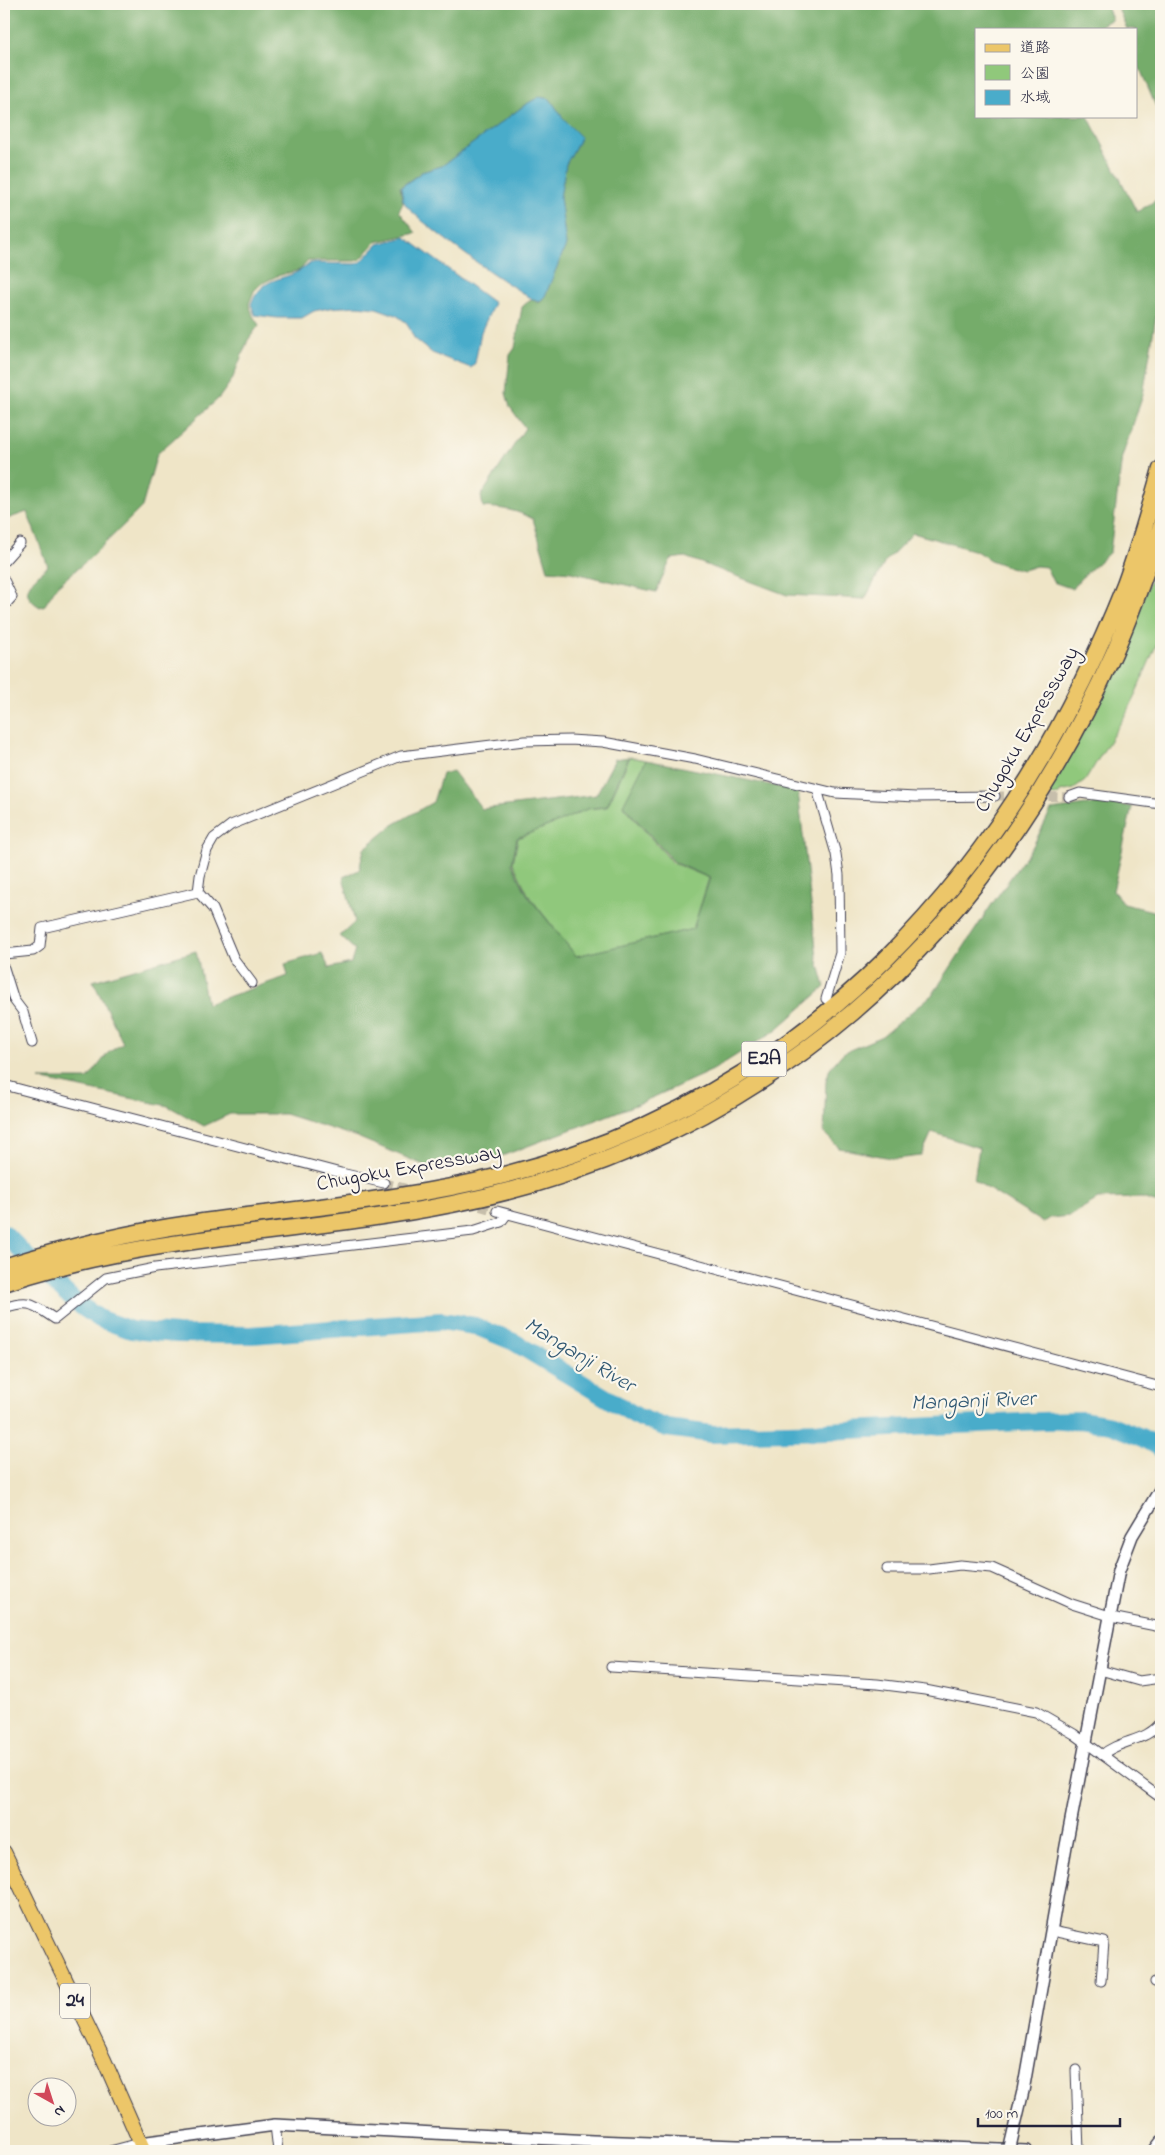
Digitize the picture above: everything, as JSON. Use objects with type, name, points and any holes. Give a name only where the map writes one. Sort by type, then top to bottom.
[{"type":"highway","name":"Chugoku Expressway","points":[[4,1267],[70,1247],[126,1234],[388,1198],[445,1189],[502,1176],[555,1160],[630,1131],[712,1091],[762,1060],[807,1028],[852,991],[894,952],[932,911],[971,864],[1005,817],[1050,743],[1099,647],[1126,582],[1145,526],[1161,469]]},
{"type":"highway","name":"Chugoku Expressway","points":[[9,1282],[80,1260],[191,1240],[392,1215],[509,1192],[561,1177],[637,1148],[721,1106],[771,1076],[840,1024],[906,964],[944,922],[989,867],[1055,767],[1087,710],[1132,608],[1161,527]]},
{"type":"main road","name":"24","points":[[4,1852],[104,2060],[142,2147]]},
{"type":"street","points":[[4,562],[20,543]]},
{"type":"street","points":[[4,580],[12,596],[4,606]]},
{"type":"street","points":[[252,983],[234,959],[213,909],[198,892],[207,850],[214,838],[231,825],[401,756],[524,741],[570,740],[603,742],[695,759],[817,789],[851,795],[916,797],[995,796]]},
{"type":"street","points":[[817,789],[836,854],[838,875],[840,953],[826,999]]},
{"type":"street","points":[[1068,797],[1080,793],[1161,804]]},
{"type":"street","points":[[4,954],[33,951],[40,946],[42,928],[60,922],[198,892]]},
{"type":"street","points":[[4,968],[14,1000],[23,1012],[32,1043]]},
{"type":"street","points":[[4,1085],[384,1183]]},
{"type":"street","points":[[497,1210],[1161,1387]]},
{"type":"street","points":[[4,1308],[20,1303],[30,1303],[56,1319],[106,1278],[155,1268],[473,1231],[501,1222],[507,1214]]},
{"type":"street","points":[[1010,2151],[1025,2082],[1119,1570],[1132,1536],[1161,1488]]},
{"type":"street","points":[[887,1569],[960,1565],[992,1568],[1050,1596],[1110,1615],[1161,1627]]},
{"type":"street","points":[[612,1667],[877,1684],[925,1690],[1036,1712],[1050,1718],[1087,1743],[1161,1798]]},
{"type":"street","points":[[1100,1670],[1139,1681],[1161,1678]]},
{"type":"street","points":[[1102,1755],[1118,1745],[1147,1735],[1157,1728],[1161,1722]]},
{"type":"street","points":[[1052,1931],[1104,1942],[1101,1981]]},
{"type":"street","points":[[1076,2070],[1079,2151]]},
{"type":"street","points":[[275,2124],[278,2151]]},
{"type":"street","points":[[110,2151],[275,2124],[592,2146],[902,2146],[1026,2151]]},
{"type":"street","points":[[1154,2151],[1161,2142]]},
{"type":"green space","points":[[4,4],[1106,4],[1112,19],[1097,28],[975,28],[975,118],[1089,118],[1137,212],[1161,197],[1161,297],[1143,395],[1122,457],[1110,552],[1080,579],[1073,589],[1053,582],[1046,567],[1036,566],[1023,570],[1009,567],[990,560],[976,551],[913,533],[885,562],[865,599],[787,595],[685,557],[671,559],[656,592],[571,572],[548,570],[533,519],[509,510],[483,507],[481,496],[525,428],[510,407],[506,393],[510,355],[515,348],[522,307],[531,299],[539,303],[545,296],[566,245],[560,197],[566,164],[581,137],[565,121],[550,99],[539,97],[525,105],[442,166],[422,172],[400,187],[403,203],[399,211],[416,233],[376,242],[361,259],[355,261],[308,261],[300,270],[277,276],[261,284],[254,291],[249,304],[253,316],[259,325],[248,340],[232,380],[219,398],[157,454],[142,507],[91,557],[57,586],[45,605],[40,607],[33,602],[28,591],[32,581],[48,566],[27,512],[4,520]]},
{"type":"green space","points":[[1116,4],[1161,4],[1161,119],[1138,64],[1138,28],[1127,28]]},
{"type":"green space","points":[[1161,551],[1161,634],[1129,709],[1085,781],[1074,789],[1060,792],[1058,795],[1047,796],[1090,719],[1139,611]]},
{"type":"green space","points":[[629,757],[607,806],[587,809],[517,838],[512,864],[528,896],[576,956],[693,929],[710,878],[674,862],[623,805],[646,760],[798,791],[817,957],[825,987],[776,1030],[713,1070],[643,1102],[494,1159],[426,1166],[357,1137],[285,1114],[230,1114],[204,1126],[168,1106],[39,1079],[88,1079],[108,1053],[123,1043],[93,981],[196,951],[207,1004],[288,976],[285,964],[322,953],[329,968],[351,963],[355,950],[340,936],[355,922],[343,877],[359,870],[364,849],[393,825],[433,802],[442,774],[453,771],[482,809],[596,795],[615,759]]},
{"type":"green space","points":[[630,757],[646,760],[623,806],[673,863],[709,878],[693,929],[576,956],[529,896],[513,863],[518,838],[587,809],[607,807]]},
{"type":"green space","points":[[1107,802],[1132,807],[1113,891],[1124,904],[1161,913],[1161,1204],[1142,1198],[1098,1199],[1069,1216],[1050,1218],[1043,1223],[974,1180],[979,1148],[932,1132],[921,1156],[896,1159],[839,1148],[824,1133],[826,1081],[830,1068],[843,1053],[882,1036],[933,994],[992,904],[1033,846],[1051,810]]},
{"type":"water","points":[[539,97],[550,99],[565,121],[581,137],[566,164],[560,197],[566,245],[545,296],[539,302],[490,271],[426,224],[404,202],[401,187],[422,172],[442,166],[525,105]]},
{"type":"water","points":[[405,237],[494,303],[481,332],[475,363],[471,368],[432,353],[414,338],[407,323],[396,315],[376,308],[357,306],[329,308],[314,311],[302,318],[277,318],[255,315],[251,304],[263,287],[270,282],[293,274],[310,263],[356,264],[362,261],[378,244]]},
{"type":"waterway","name":"Manganji River","points":[[4,1233],[38,1268],[78,1304],[100,1319],[131,1330],[177,1334],[251,1335],[441,1321],[475,1326],[514,1342],[638,1417],[667,1428],[712,1434],[1081,1420],[1111,1425],[1141,1437],[1161,1449]]},
{"type":"tunnel","points":[[995,796],[1017,796]]},
{"type":"tunnel","points":[[1035,796],[1069,797]]},
{"type":"tunnel","points":[[384,1183],[413,1190]]},
{"type":"tunnel","points":[[467,1203],[497,1211]]}]
